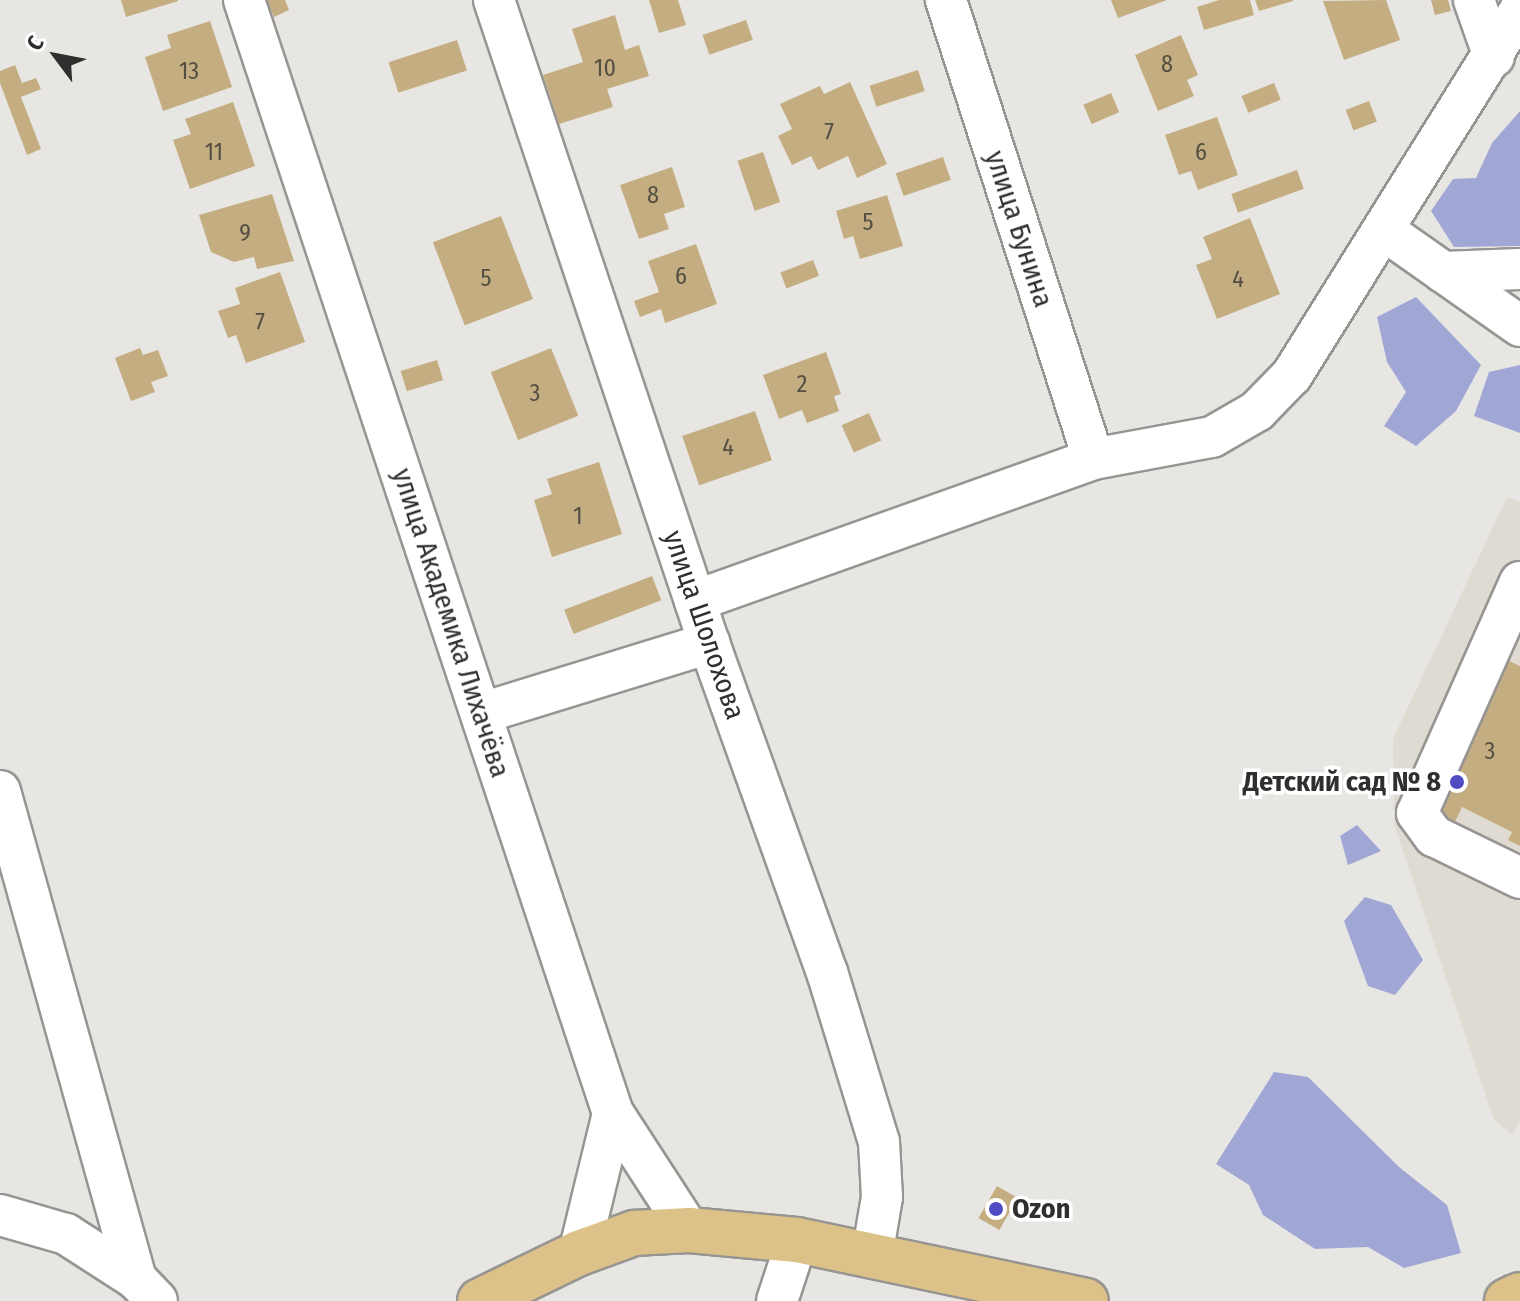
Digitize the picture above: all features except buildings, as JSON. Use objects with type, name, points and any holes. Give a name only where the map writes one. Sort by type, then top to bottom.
[{"type":"main road","points":[[480,1301],[579,1253],[634,1233],[689,1230],[797,1240],[1086,1301]]},
{"type":"main road","points":[[1507,1301],[1520,1295]]},
{"type":"street","name":"улица Академика Лихачёва","points":[[244,0],[613,1113],[689,1230]]},
{"type":"street","name":"улица Шолохова","points":[[494,0],[709,643],[827,972],[879,1142],[882,1197],[872,1256]]},
{"type":"street","name":"улица Бунина","points":[[946,0],[1093,459]]},
{"type":"street","points":[[1474,0],[1494,57]]},
{"type":"street","points":[[695,601],[1093,459],[1212,437],[1257,411],[1292,375],[1494,57],[1520,10]]},
{"type":"street","points":[[1385,231],[1517,324]]},
{"type":"street","points":[[1443,272],[1520,269]]},
{"type":"street","points":[[1520,582],[1417,813],[1434,836],[1520,878]]},
{"type":"street","points":[[482,713],[709,643]]},
{"type":"street","points":[[0,791],[146,1290]]},
{"type":"street","points":[[579,1253],[613,1113]]},
{"type":"street","points":[[0,1215],[66,1234],[146,1290]]},
{"type":"street","points":[[777,1301],[797,1240]]},
{"type":"shaded area","points":[[1520,111],[1520,246],[1454,247],[1431,211],[1453,179],[1476,178],[1492,143]]},
{"type":"shaded area","points":[[1416,297],[1481,365],[1456,411],[1416,446],[1384,426],[1406,392],[1387,362],[1377,317]]},
{"type":"shaded area","points":[[1520,365],[1520,433],[1474,416],[1489,372]]},
{"type":"shaded area","name":"Детский сад № 8","points":[[1507,497],[1520,502],[1520,1120],[1513,1135],[1494,1120],[1394,824],[1393,739]]},
{"type":"shaded area","points":[[1357,825],[1381,851],[1348,865],[1340,836]]},
{"type":"shaded area","points":[[1365,897],[1391,905],[1423,960],[1395,995],[1368,986],[1344,921]]},
{"type":"shaded area","points":[[1274,1072],[1308,1077],[1399,1167],[1447,1205],[1461,1253],[1404,1268],[1368,1247],[1315,1249],[1263,1215],[1249,1185],[1216,1164]]},
{"type":"place","name":"Детский сад № 8","points":[[1457,782]]},
{"type":"place","name":"Ozon","points":[[996,1209]]}]
